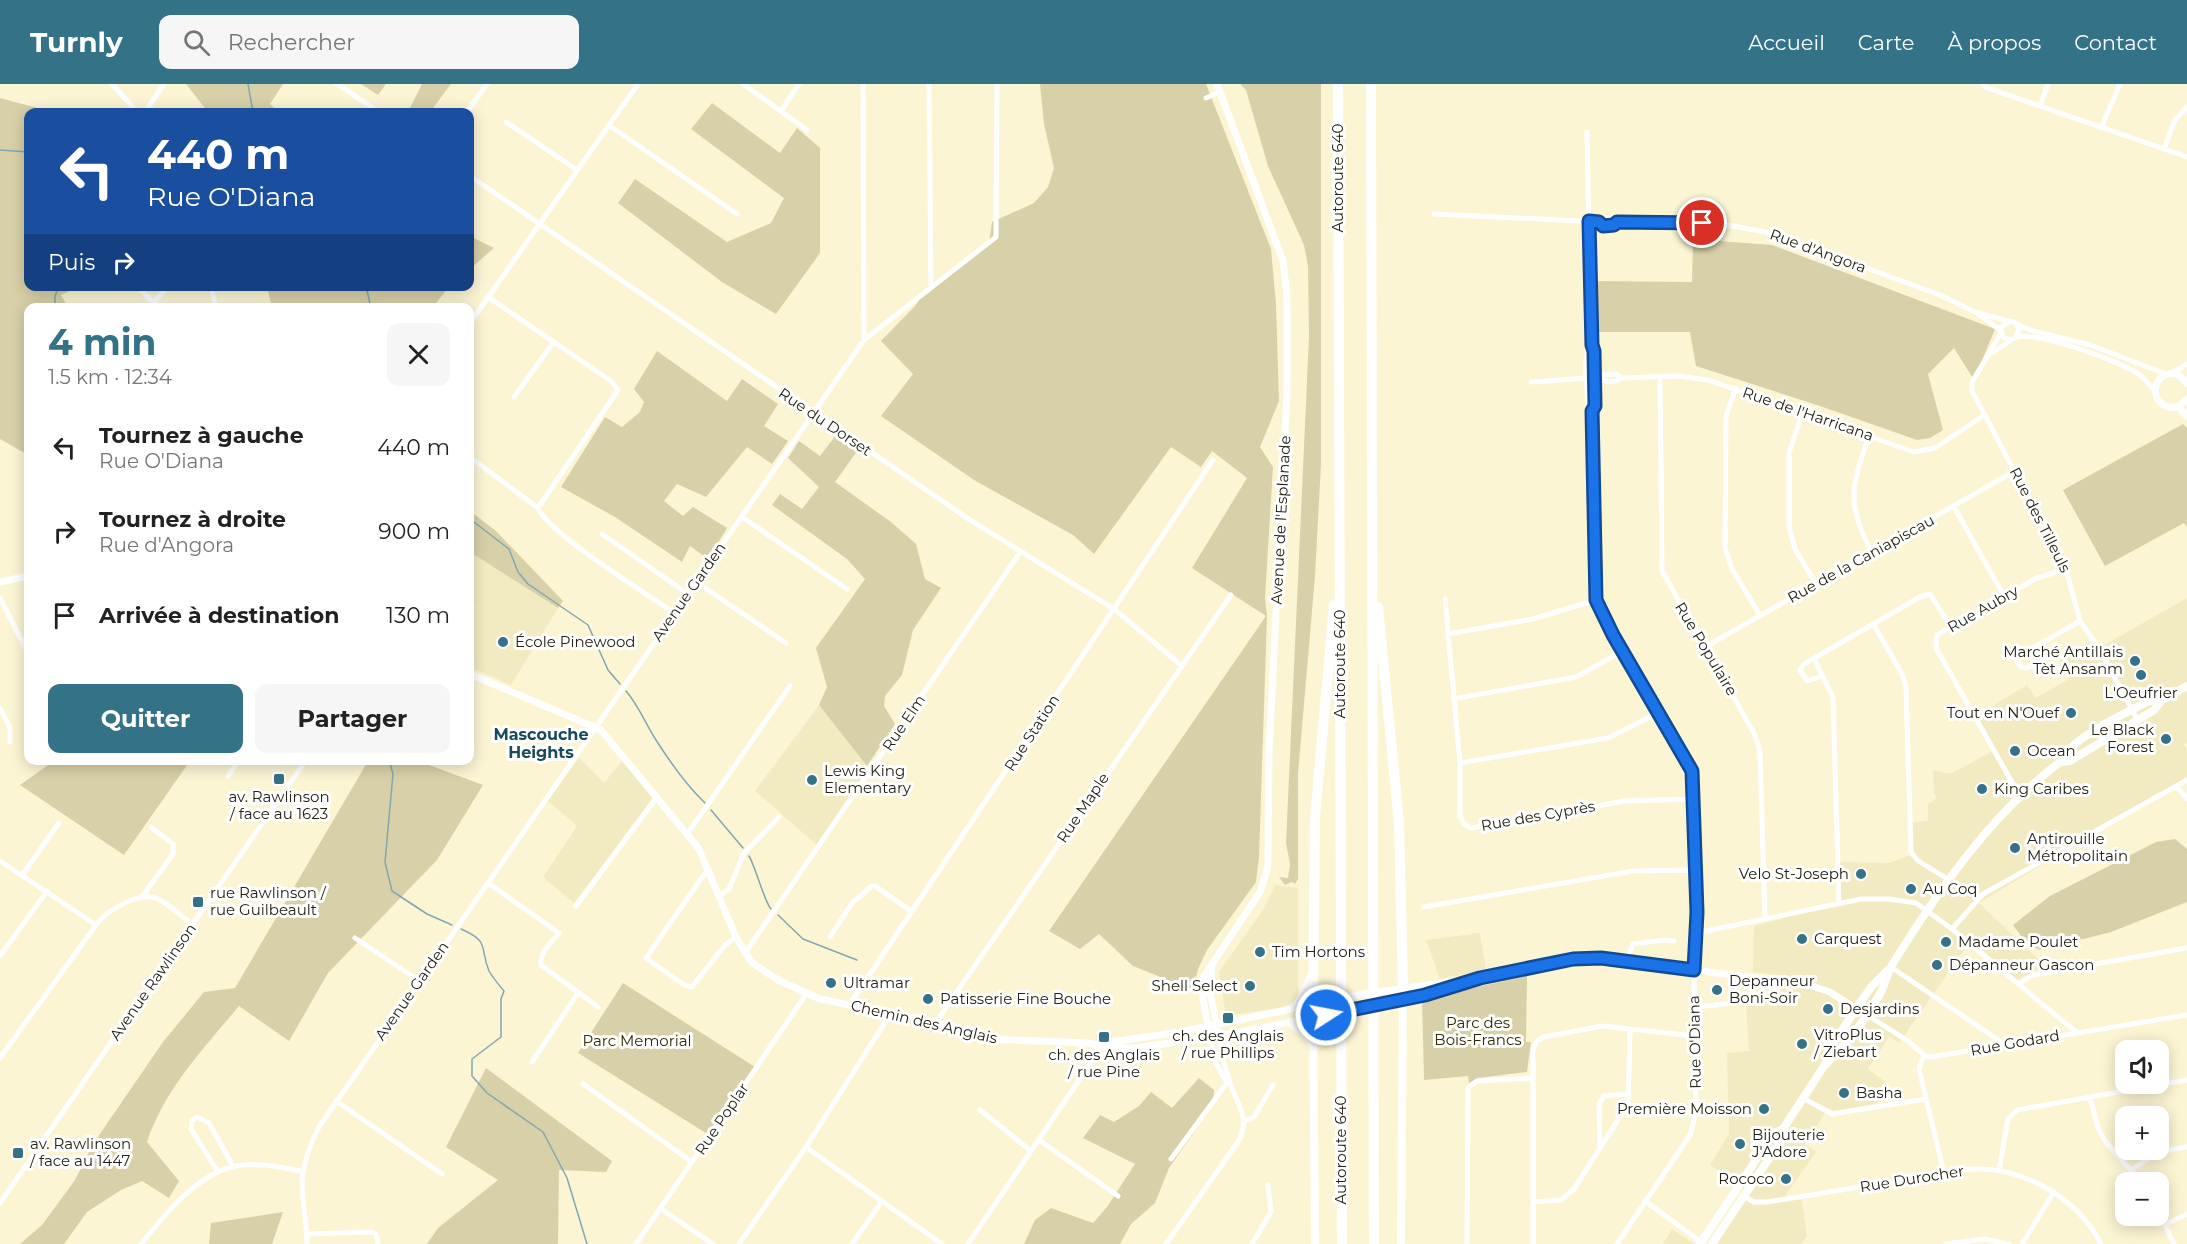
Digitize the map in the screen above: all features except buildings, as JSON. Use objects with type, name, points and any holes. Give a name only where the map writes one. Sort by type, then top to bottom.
[{"type":"highway","name":"Autoroute 640","points":[[1338,84],[1342,1244]]},
{"type":"highway","points":[[1371,84],[1374,1244]]},
{"type":"highway","points":[[1372,544],[1400,823],[1403,994]]},
{"type":"highway","points":[[1313,1004],[1315,818],[1329,643],[1340,557]]},
{"type":"highway","points":[[1297,1008],[1313,973]]},
{"type":"main road","points":[[2060,762],[2070,761],[2154,710],[2162,700],[2187,686]]},
{"type":"main road","points":[[1712,1244],[1782,1139],[1783,1129],[1824,1066],[1835,1041],[1871,987],[1891,967],[1949,880],[1985,833],[2022,794],[2060,762],[2064,753],[2073,746],[2149,701],[2162,700]]},
{"type":"main road","points":[[1824,1066],[1844,1047],[1866,1015],[1880,994],[1891,967]]},
{"type":"main road","points":[[1401,1244],[1403,994]]},
{"type":"main road","points":[[1313,1004],[1315,1244]]},
{"type":"main road","points":[[1289,1022],[1304,1033],[1314,1045]]},
{"type":"main road","points":[[1700,1243],[1774,1133],[1783,1129]]},
{"type":"street","points":[[112,84],[133,108]]},
{"type":"street","points":[[148,108],[164,84]]},
{"type":"street","points":[[337,84],[372,108]]},
{"type":"street","points":[[470,108],[487,84]]},
{"type":"street","points":[[474,317],[638,84]]},
{"type":"street","points":[[743,84],[807,130]]},
{"type":"street","points":[[781,111],[799,84]]},
{"type":"street","points":[[930,84],[931,288]]},
{"type":"street","name":"Avenue Garden","points":[[307,1244],[302,1209],[301,1171],[306,1152],[319,1127],[418,980],[488,883],[864,340],[996,237],[997,84]]},
{"type":"street","name":"Avenue de l'Esplanade","points":[[1210,1038],[1202,982],[1217,954],[1260,892],[1268,867],[1268,758],[1287,393],[1286,289],[1283,261],[1217,84]]},
{"type":"street","points":[[1983,84],[1985,87],[2187,157]]},
{"type":"street","points":[[2040,106],[2048,84]]},
{"type":"street","points":[[2101,128],[2120,84]]},
{"type":"street","points":[[861,85],[864,340]]},
{"type":"street","points":[[1206,98],[1220,92]]},
{"type":"street","points":[[2164,149],[2175,120],[2187,107]]},
{"type":"street","points":[[506,122],[577,170]]},
{"type":"street","points":[[609,126],[737,214]]},
{"type":"street","name":"Rue O'Diana","points":[[1587,134],[1592,345],[1594,351],[1595,406],[1592,411],[1596,600],[1692,771],[1694,799],[1697,933],[1694,970],[1696,1113],[1690,1136],[1617,1244]]},
{"type":"street","name":"Rue du Dorset","points":[[474,179],[970,520],[1114,609],[1181,665]]},
{"type":"street","name":"Rue d'Angora","points":[[1434,214],[1599,222],[1612,218],[1617,222],[1681,221],[1771,232],[1940,295],[1976,312],[2008,321]]},
{"type":"street","points":[[142,291],[153,302],[163,291]]},
{"type":"street","points":[[488,297],[611,381],[618,390],[538,508]]},
{"type":"street","name":"Rue d'Angora","points":[[1976,312],[2000,331]]},
{"type":"street","points":[[2187,383],[2182,377],[2073,339],[2008,321],[2000,331],[2004,338],[2033,337],[2084,351],[2141,376],[2154,390],[2161,405],[2178,407],[2187,416]]},
{"type":"street","points":[[2014,339],[2019,330],[2016,324]]},
{"type":"street","name":"Rue des Tilleuls","points":[[2000,331],[1989,355],[1972,382],[1972,391],[1983,416],[2016,471],[2024,493],[2066,569],[2080,621],[2098,647],[2137,719]]},
{"type":"street","name":"Rue des Tilleuls","points":[[1989,355],[2014,339]]},
{"type":"street","points":[[514,397],[553,343]]},
{"type":"street","points":[[2154,390],[2157,380],[2187,364]]},
{"type":"street","name":"Rue de l'Harricana","points":[[1531,382],[1594,378],[1616,374],[1622,378],[1660,377],[1708,380],[1803,411],[1914,452],[1935,448],[1983,416]]},
{"type":"street","name":"Rue Populaire","points":[[1660,377],[1662,571],[1754,733],[1760,752],[1765,918]]},
{"type":"street","points":[[1736,388],[1726,416],[1725,548],[1732,569],[1760,615]]},
{"type":"street","points":[[2178,407],[2187,399]]},
{"type":"street","points":[[1803,411],[1789,453],[1789,527],[1795,549],[1816,584]]},
{"type":"street","points":[[1869,436],[1854,481],[1853,504],[1858,527],[1872,553]]},
{"type":"street","points":[[474,460],[538,508],[542,516],[568,539],[674,613]]},
{"type":"street","name":"Rue Station","points":[[850,1004],[1213,460]]},
{"type":"street","name":"Rue de la Caniapiscau","points":[[1705,647],[2016,471]]},
{"type":"street","points":[[1954,507],[2004,596]]},
{"type":"street","points":[[742,517],[847,589]]},
{"type":"street","points":[[602,534],[688,594]]},
{"type":"street","name":"Rue Elm","points":[[745,953],[1021,551]]},
{"type":"street","name":"Rue Aubry","points":[[2022,794],[2013,784],[1936,648],[1937,635],[2037,578],[2066,569]]},
{"type":"street","points":[[0,582],[24,577]]},
{"type":"street","points":[[696,582],[786,643]]},
{"type":"street","points":[[1822,676],[1807,681],[1800,670],[1814,659],[1920,597],[1930,594],[1951,627]]},
{"type":"street","name":"Rue Maple","points":[[936,1022],[1231,595]]},
{"type":"street","points":[[0,598],[24,645]]},
{"type":"street","name":"Rue des Cyprès","points":[[1445,599],[1460,763],[1460,816],[1464,824],[1471,828],[1625,801],[1694,799]]},
{"type":"street","points":[[1448,634],[1533,619],[1596,600]]},
{"type":"street","points":[[2043,642],[2036,663],[2027,668],[2021,667],[2018,662],[2019,656],[2043,642],[2080,621]]},
{"type":"street","points":[[1874,625],[1902,674],[1906,687],[1911,852],[1917,860],[1949,880]]},
{"type":"street","points":[[1453,699],[1576,677],[1623,651]]},
{"type":"street","points":[[1814,659],[1833,697],[1839,903]]},
{"type":"street","name":"Chemin des Anglais","points":[[474,676],[596,726],[688,833],[710,871],[736,937],[745,953],[759,969],[807,993],[891,1014],[936,1022],[983,1039],[1098,1044],[1208,1026],[1313,1004],[1438,992],[1480,978]]},
{"type":"street","points":[[688,833],[790,686]]},
{"type":"street","points":[[0,708],[10,728],[10,742]]},
{"type":"street","points":[[1460,763],[1608,738],[1658,712]]},
{"type":"street","points":[[228,776],[236,765]]},
{"type":"street","name":"Avenue Rawlinson","points":[[0,1203],[300,765]]},
{"type":"street","points":[[1952,929],[1983,894],[2187,780]]},
{"type":"street","points":[[2176,786],[2187,799]]},
{"type":"street","points":[[576,906],[657,797]]},
{"type":"street","points":[[719,896],[729,889],[744,854],[779,817]]},
{"type":"street","points":[[23,874],[59,823]]},
{"type":"street","points":[[0,1058],[96,925],[107,914],[142,897],[173,854],[173,844],[152,828]]},
{"type":"street","points":[[0,861],[23,874],[96,925]]},
{"type":"street","points":[[1424,907],[1633,871],[1695,870]]},
{"type":"street","points":[[710,871],[703,876],[646,958],[675,979],[692,987],[725,945],[736,937]]},
{"type":"street","points":[[488,883],[559,933],[540,959],[542,965],[598,1007]]},
{"type":"street","points":[[830,937],[852,903],[872,886],[911,911]]},
{"type":"street","points":[[0,956],[47,891]]},
{"type":"street","points":[[142,897],[156,898],[192,924]]},
{"type":"street","points":[[1697,933],[1839,903],[1889,898],[1916,903],[1952,929],[2076,1032]]},
{"type":"street","points":[[355,938],[418,980]]},
{"type":"street","points":[[1626,961],[1633,944],[1674,941]]},
{"type":"street","points":[[2019,984],[2039,974],[2187,948]]},
{"type":"street","name":"Avenue de l'Esplanade","points":[[1217,954],[1209,979],[1219,1036]]},
{"type":"street","name":"Chemin des Anglais","points":[[1098,1044],[1111,1048],[1135,1048],[1210,1038],[1314,1017],[1403,994],[1579,958],[1626,961],[1779,980],[1820,988],[1857,1008]]},
{"type":"street","points":[[1891,967],[2004,1044]]},
{"type":"street","points":[[1696,1007],[1772,999],[1777,995],[1779,980]]},
{"type":"street","points":[[532,1062],[578,993]]},
{"type":"street","name":"Rue Poplar","points":[[636,1244],[807,993]]},
{"type":"street","points":[[1857,1008],[1908,1041],[1924,1055],[1919,1069],[1944,1173]]},
{"type":"street","points":[[739,1244],[806,1147],[891,1014]]},
{"type":"street","name":"Rue Godard","points":[[1924,1055],[1931,1057],[2187,1014]]},
{"type":"street","points":[[1533,1244],[1535,1044],[1544,1037],[1602,1026],[1630,1031],[1695,1036]]},
{"type":"street","points":[[1534,1202],[1561,1200],[1574,1189],[1628,1104],[1630,1031]]},
{"type":"street","points":[[1171,1159],[1227,1081],[1219,1036]]},
{"type":"street","points":[[1166,1244],[1238,1142],[1245,1121],[1242,1106],[1216,1063],[1210,1038]]},
{"type":"street","points":[[968,1244],[1090,1064],[1098,1044]]},
{"type":"street","points":[[1467,1244],[1468,1088],[1477,1082],[1533,1078]]},
{"type":"street","points":[[1999,1171],[2008,1119],[2017,1110],[2187,1080]]},
{"type":"street","points":[[583,1084],[692,1162]]},
{"type":"street","points":[[1245,1121],[1254,1117],[1274,1085]]},
{"type":"street","points":[[1600,1149],[1599,1104],[1604,1096],[1629,1094]]},
{"type":"street","points":[[1803,1098],[1832,1114],[1926,1099]]},
{"type":"street","points":[[2090,1098],[2098,1128],[2105,1141],[2131,1170],[2158,1152],[2187,1147]]},
{"type":"street","points":[[336,1101],[442,1174]]},
{"type":"street","points":[[980,1110],[1031,1151]]},
{"type":"street","points":[[218,1172],[191,1129],[192,1120],[197,1118],[209,1123],[233,1166]]},
{"type":"street","points":[[1039,1140],[1118,1196]]},
{"type":"street","points":[[806,1147],[942,1244]]},
{"type":"street","points":[[141,1244],[198,1185],[218,1172],[233,1166],[254,1165],[301,1171]]},
{"type":"street","name":"Rue Durocher","points":[[1736,1191],[1754,1202],[1766,1202],[1944,1173],[1980,1169],[1999,1171],[2035,1182],[2054,1192],[2072,1206],[2101,1244]]},
{"type":"street","points":[[1252,1244],[1271,1214],[1268,1185]]},
{"type":"street","points":[[2022,1244],[2054,1192]]},
{"type":"street","points":[[852,1244],[882,1201]]},
{"type":"street","points":[[1645,1201],[1700,1243]]},
{"type":"street","points":[[661,1209],[713,1244]]},
{"type":"street","points":[[2169,1223],[2187,1214]]},
{"type":"street","points":[[2167,1226],[2174,1244]]},
{"type":"street","points":[[307,1234],[372,1232],[376,1234],[378,1244]]},
{"type":"street","points":[[1946,1244],[1985,1239],[2009,1244]]},
{"type":"shaded area","name":"École Pinewood","points":[[474,555],[558,608],[511,685],[474,669],[474,610],[476,607],[474,606]]},
{"type":"shaded area","points":[[2187,598],[2187,743],[2184,745],[2187,750],[2187,777],[1979,903],[2045,966],[2017,980],[1971,940],[1899,1043],[1889,1037],[1868,1069],[1884,1081],[1878,1103],[1834,1111],[1828,1108],[1805,1144],[1816,1152],[1785,1196],[1801,1195],[1807,1236],[1801,1244],[1714,1244],[1748,1192],[1710,1165],[1729,1134],[1727,1053],[1749,1051],[1746,1006],[1779,998],[1784,976],[1753,972],[1754,926],[1839,903],[1839,862],[1889,863],[1913,854],[1912,823],[1928,821],[1928,804],[1937,798],[1934,793],[1933,770],[1950,774],[1995,750],[1974,717],[2027,685],[2036,698],[2069,679],[2059,659],[2089,642],[2094,651]]},
{"type":"shaded area","name":"Lewis King Elementary","points":[[819,705],[869,768],[818,846],[755,791]]},
{"type":"shaded area","points":[[579,758],[604,783],[622,761],[653,797],[574,903],[543,877],[577,826],[548,801]]},
{"type":"shaded area","points":[[1275,885],[1298,888],[1298,999],[1284,1007],[1226,1016],[1219,972],[1264,908]]},
{"type":"shaded area","points":[[1480,933],[1486,970],[1440,979],[1426,940]]},
{"type":"shaded area","points":[[1672,1229],[1694,1244],[1663,1244]]},
{"type":"green space","points":[[186,84],[283,84],[270,104],[274,108],[205,108]]},
{"type":"green space","points":[[361,84],[386,84],[378,95]]},
{"type":"green space","points":[[422,84],[451,84],[433,108],[410,108]]},
{"type":"green space","points":[[1040,84],[1206,84],[1271,249],[1276,304],[1279,401],[1260,447],[1273,467],[1265,598],[1267,616],[1259,857],[1256,882],[1207,950],[1198,969],[1193,990],[1133,966],[1099,934],[1080,949],[1049,931],[1266,616],[1192,568],[1247,478],[1212,451],[1201,467],[1171,447],[1094,554],[1073,535],[974,480],[881,416],[913,374],[881,341],[915,306],[929,286],[989,242],[992,222],[1034,203],[1048,187],[1054,168],[1044,124]]},
{"type":"green space","points":[[1240,84],[1321,84],[1321,464],[1315,576],[1298,774],[1298,879],[1295,884],[1292,882],[1285,885],[1279,877],[1288,878],[1290,864],[1286,843],[1309,336],[1308,266],[1304,245],[1268,166],[1246,90]]},
{"type":"green space","points":[[0,98],[37,108],[24,108],[24,291],[70,291],[61,295],[66,303],[24,303],[24,453],[0,439]]},
{"type":"green space","points":[[712,103],[780,153],[797,128],[820,148],[820,253],[776,314],[722,282],[618,203],[635,179],[727,242],[771,223],[784,198],[691,129]]},
{"type":"green space","points":[[474,238],[494,248],[474,266]]},
{"type":"green space","points":[[1693,239],[1772,245],[1995,329],[1974,380],[1954,348],[1928,374],[1943,430],[1930,438],[1917,440],[1696,366],[1690,332],[1596,332],[1593,281],[1692,282]]},
{"type":"green space","points":[[268,291],[446,291],[436,303],[271,303]]},
{"type":"green space","points":[[657,351],[727,401],[742,379],[778,404],[764,426],[788,441],[772,464],[747,447],[706,497],[677,484],[664,501],[683,516],[693,507],[727,528],[708,559],[690,546],[682,562],[615,517],[561,487],[605,417],[622,427],[640,412],[644,402],[634,389]]},
{"type":"green space","points":[[2183,424],[2187,428],[2187,527],[2184,523],[2105,566],[2063,490]]},
{"type":"green space","points":[[836,435],[858,450],[835,482],[891,522],[916,544],[925,579],[941,588],[913,630],[902,675],[885,696],[884,706],[895,724],[867,766],[819,705],[827,687],[816,648],[865,579],[847,559],[772,505],[780,494],[802,509],[819,487],[788,458],[799,441],[820,456]]},
{"type":"green space","points":[[474,514],[496,531],[563,601],[558,608],[474,555]]},
{"type":"green space","points":[[48,765],[187,765],[124,855],[20,785]]},
{"type":"green space","points":[[366,765],[429,765],[483,785],[437,860],[328,973],[289,1041],[239,1006],[186,1070],[154,1123],[147,1142],[179,1181],[169,1198],[142,1181],[121,1190],[87,1212],[64,1244],[20,1244],[42,1225],[75,1180],[93,1144],[163,1042],[204,992],[235,988]]},
{"type":"green space","points":[[2175,839],[2187,849],[2187,902],[2111,932],[2040,950],[2027,944],[2013,925],[2050,896],[2156,842]]},
{"type":"green space","name":"Parc des Bois-Francs","points":[[1527,976],[1526,1042],[1531,1042],[1527,1072],[1478,1078],[1469,1083],[1468,1076],[1424,1080],[1422,999]]},
{"type":"green space","name":"Parc Memorial","points":[[623,983],[755,1067],[709,1135],[578,1053]]},
{"type":"green space","points":[[486,1068],[612,1161],[606,1172],[559,1170],[558,1244],[427,1244],[438,1228],[498,1180],[446,1147]]},
{"type":"green space","points":[[1199,1078],[1214,1090],[1213,1105],[1169,1168],[1155,1203],[1131,1224],[1120,1244],[1024,1244],[1035,1220],[1051,1208],[1093,1223],[1107,1207],[1135,1164],[1083,1138],[1100,1115],[1114,1122],[1139,1106],[1151,1092],[1172,1108]]},
{"type":"green space","points":[[283,1212],[272,1244],[209,1244],[211,1223]]},
{"type":"waterway","points":[[248,84],[252,108]]},
{"type":"waterway","points":[[0,150],[24,152]]},
{"type":"waterway","points":[[55,303],[57,291]]},
{"type":"waterway","points":[[367,291],[370,303]]},
{"type":"waterway","points":[[474,522],[509,549],[518,572],[528,584],[588,625],[608,670],[620,684]]},
{"type":"waterway","points":[[626,691],[673,765],[705,803]]},
{"type":"waterway","points":[[390,765],[393,774],[385,862],[392,891],[427,914],[452,925]]},
{"type":"waterway","points":[[711,810],[743,848]]},
{"type":"waterway","points":[[749,856],[771,909]]},
{"type":"waterway","points":[[778,915],[803,939],[857,960]]},
{"type":"waterway","points":[[461,929],[480,942],[489,971],[504,991],[501,999],[501,1037],[472,1059],[472,1076],[487,1093],[543,1132],[567,1178],[587,1244]]},
{"type":"place","name":"École Pinewood","points":[[503,642]]},
{"type":"place","name":"Marché Antillais Tèt Ansanm","points":[[2135,661]]},
{"type":"place","name":"L'Oeufrier","points":[[2141,675]]},
{"type":"place","name":"Tout en N'Ouef","points":[[2071,713]]},
{"type":"place","name":"Le Black Forest","points":[[2166,739]]},
{"type":"place","name":"Ocean","points":[[2015,751]]},
{"type":"place","name":"av. Rawlinson / face au 1623","points":[[279,779]]},
{"type":"place","name":"Lewis King Elementary","points":[[812,780]]},
{"type":"place","name":"King Caribes","points":[[1982,789]]},
{"type":"place","name":"Antirouille Métropolitain","points":[[2015,848]]},
{"type":"place","name":"Velo St-Joseph","points":[[1861,874]]},
{"type":"place","name":"Au Coq","points":[[1911,889]]},
{"type":"place","name":"rue Rawlinson / rue Guilbeault","points":[[198,902]]},
{"type":"place","name":"Carquest","points":[[1802,939]]},
{"type":"place","name":"Madame Poulet","points":[[1946,942]]},
{"type":"place","name":"Tim Hortons","points":[[1260,952]]},
{"type":"place","name":"Dépanneur Gascon","points":[[1937,965]]},
{"type":"place","name":"Ultramar","points":[[831,983]]},
{"type":"place","name":"Shell Select","points":[[1250,986]]},
{"type":"place","name":"Depanneur Boni-Soir","points":[[1717,990]]},
{"type":"place","name":"Patisserie Fine Bouche","points":[[928,999]]},
{"type":"place","name":"Desjardins","points":[[1828,1009]]},
{"type":"place","name":"ch. des Anglais / rue Phillips","points":[[1228,1018]]},
{"type":"place","name":"ch. des Anglais / rue Pine","points":[[1104,1037]]},
{"type":"place","name":"VitroPlus / Ziebart","points":[[1802,1044]]},
{"type":"place","name":"Basha","points":[[1844,1093]]},
{"type":"place","name":"Première Moisson","points":[[1764,1109]]},
{"type":"place","name":"Bijouterie J'Adore","points":[[1740,1144]]},
{"type":"place","name":"av. Rawlinson / face au 1447","points":[[18,1153]]},
{"type":"place","name":"Rococo","points":[[1786,1179]]},
{"type":"district","name":"Mascouche Heights","points":[[541,743]]},
{"type":"route","points":[[1326,1015],[1425,995],[1480,978],[1573,959],[1601,958],[1694,970],[1697,912],[1692,771],[1603,618],[1596,600],[1592,411],[1595,406],[1594,351],[1589,221],[1599,222],[1603,226],[1614,225],[1617,222],[1702,223]]}]
